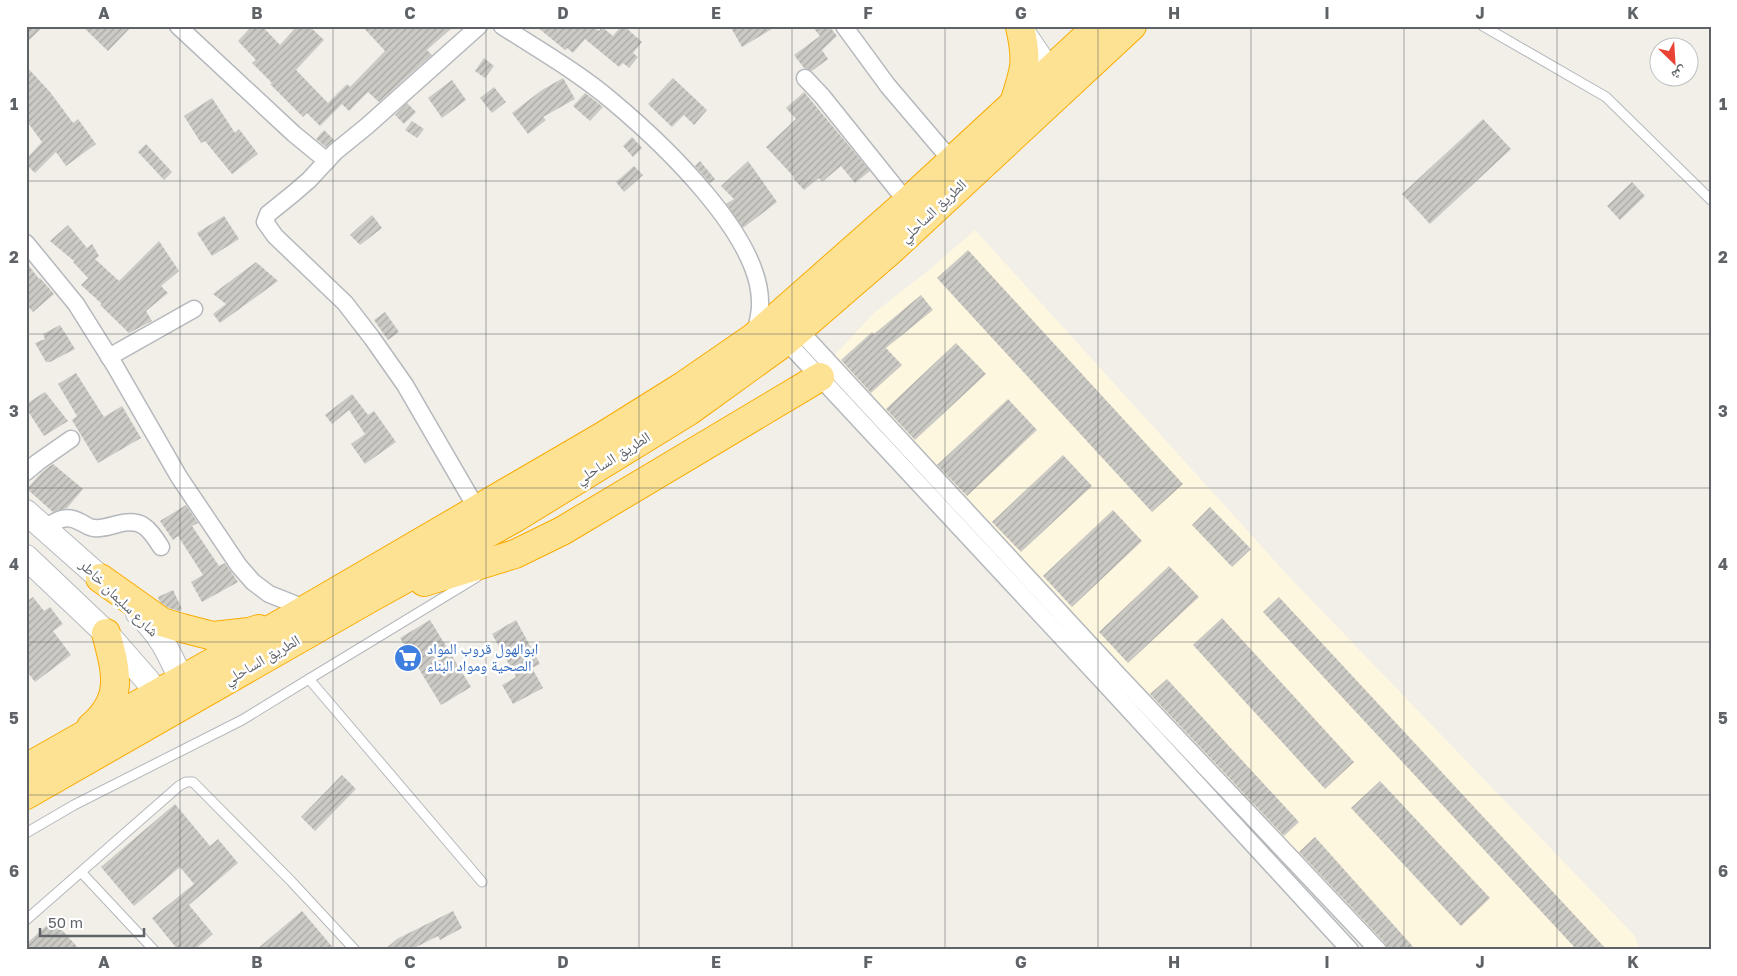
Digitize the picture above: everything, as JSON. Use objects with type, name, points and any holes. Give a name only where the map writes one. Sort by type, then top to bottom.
[{"type":"highway","points":[[1014,104],[1024,74],[1026,61],[1025,26]]},
{"type":"highway","name":"الطريق الساحلي","points":[[26,795],[161,704],[372,597],[515,518],[689,411],[792,335],[889,252],[1062,76],[1098,26]]},
{"type":"highway","name":"الطريق الساحلي","points":[[186,690],[298,614],[603,436],[683,386],[754,337],[907,202],[1014,104],[1062,76],[1132,26]]},
{"type":"highway","points":[[372,597],[515,554],[562,531],[820,377]]},
{"type":"highway","points":[[100,578],[162,622],[213,636],[249,632],[298,614]]},
{"type":"highway","points":[[71,744],[100,719],[109,707],[114,695],[116,681],[114,663],[106,633]]},
{"type":"highway","name":"الطريق الساحلي","points":[[26,768],[71,744],[161,704]]},
{"type":"main road","points":[[1025,26],[1062,76]]},
{"type":"main road","name":"شارع سليمان خاطر","points":[[26,512],[156,631],[165,645],[186,690]]},
{"type":"main road","points":[[26,557],[106,633],[148,681],[161,704]]},
{"type":"street","points":[[178,26],[294,134],[327,161]]},
{"type":"street","points":[[477,508],[405,385],[372,338],[345,302],[266,226],[265,218],[294,193],[335,152],[367,126],[479,26]]},
{"type":"street","points":[[502,26],[570,70],[611,100],[681,166],[720,211],[747,252],[755,274],[760,300],[754,337]]},
{"type":"street","points":[[844,26],[895,93],[951,160]]},
{"type":"street","points":[[805,78],[822,96],[907,202]]},
{"type":"street","points":[[26,242],[76,304],[179,477],[239,566],[253,582],[298,614]]},
{"type":"street","points":[[109,357],[194,309]]},
{"type":"street","points":[[792,335],[820,377],[1378,950]]},
{"type":"street","points":[[792,335],[1114,681],[1350,950]]},
{"type":"street","points":[[26,472],[71,439]]},
{"type":"street","points":[[45,528],[55,521],[66,517],[92,528],[130,522],[147,527],[161,547]]},
{"type":"street","points":[[1306,902],[1319,889]]},
{"type":"lane","points":[[1483,26],[1606,97],[1711,200]]},
{"type":"lane","points":[[26,833],[74,805],[242,720],[515,554]]},
{"type":"lane","points":[[309,679],[482,882]]},
{"type":"lane","points":[[26,920],[179,786],[186,782],[193,782],[291,881],[355,950]]},
{"type":"lane","points":[[81,872],[154,950]]},
{"type":"shaded area","points":[[975,230],[1293,581],[1634,935],[1640,950],[1384,950],[830,360],[875,312],[928,271]]},
{"type":"building","points":[[26,26],[44,26],[26,43]]},
{"type":"building","points":[[82,26],[132,26],[108,51]]},
{"type":"building","points":[[252,26],[262,26],[280,45],[297,26],[309,26],[324,40],[296,70],[328,103],[347,84],[350,87],[385,51],[362,26],[454,26],[427,50],[432,55],[379,102],[368,92],[349,111],[342,104],[320,126],[307,113],[303,117],[252,63],[256,60],[238,41]]},
{"type":"building","points":[[536,26],[596,26],[594,28],[599,31],[602,27],[613,36],[621,26],[624,26],[642,42],[633,53],[638,57],[629,68],[623,63],[619,67],[585,39],[573,53],[567,48],[565,50]]},
{"type":"building","points":[[730,26],[777,26],[742,47]]},
{"type":"building","points":[[812,26],[829,26],[837,36],[822,50],[828,59],[812,71],[804,68],[794,55],[820,36]]},
{"type":"building","points":[[484,58],[494,66],[485,78],[475,71]]},
{"type":"building","points":[[26,66],[50,92],[73,123],[78,119],[96,144],[66,166],[56,152],[35,173],[26,164],[26,159],[42,142],[26,120]]},
{"type":"building","points":[[563,78],[575,99],[543,117],[546,120],[528,134],[512,113],[542,90]]},
{"type":"building","points":[[673,78],[707,110],[694,125],[684,115],[672,127],[648,104]]},
{"type":"building","points":[[452,80],[466,100],[442,118],[428,98]]},
{"type":"building","points":[[494,87],[506,102],[492,113],[480,98]]},
{"type":"building","points":[[804,92],[870,171],[855,183],[841,166],[822,182],[819,178],[804,190],[766,147],[796,119],[786,108]]},
{"type":"building","points":[[585,93],[603,107],[590,121],[573,106]]},
{"type":"building","points":[[212,98],[235,133],[239,129],[258,154],[232,174],[205,141],[201,143],[184,116]]},
{"type":"building","points":[[407,103],[416,112],[404,124],[395,115]]},
{"type":"building","points":[[1483,119],[1511,149],[1430,224],[1402,194]]},
{"type":"building","points":[[412,121],[424,129],[417,138],[405,130]]},
{"type":"building","points":[[324,130],[334,140],[326,147],[316,139]]},
{"type":"building","points":[[632,137],[642,148],[633,157],[623,146]]},
{"type":"building","points":[[146,144],[172,172],[164,180],[138,152]]},
{"type":"building","points":[[700,161],[715,179],[710,183],[695,166]]},
{"type":"building","points":[[748,161],[777,202],[743,228],[726,204],[734,199],[721,186]]},
{"type":"building","points":[[634,166],[643,175],[624,192],[616,182]]},
{"type":"building","points":[[1632,182],[1645,196],[1620,220],[1607,206]]},
{"type":"building","points":[[372,215],[382,228],[360,245],[350,235]]},
{"type":"building","points":[[224,216],[239,239],[212,256],[197,233]]},
{"type":"building","points":[[68,225],[87,248],[92,244],[99,256],[95,259],[119,281],[159,241],[179,271],[161,286],[168,293],[146,311],[152,321],[129,333],[81,285],[88,278],[74,261],[50,241]]},
{"type":"building","points":[[968,250],[1183,484],[1152,512],[937,278]]},
{"type":"building","points":[[26,262],[54,294],[33,312],[26,304]]},
{"type":"building","points":[[256,262],[278,281],[220,323],[213,314],[226,304],[213,294]]},
{"type":"building","points":[[921,295],[933,310],[886,348],[902,365],[871,393],[841,360],[872,332],[874,334]]},
{"type":"building","points":[[385,312],[399,332],[388,340],[374,320]]},
{"type":"building","points":[[60,325],[75,349],[50,362],[46,362],[35,343],[45,339],[43,334]]},
{"type":"building","points":[[956,343],[986,374],[915,440],[886,409]]},
{"type":"building","points":[[76,373],[104,417],[122,406],[141,438],[98,463],[72,420],[77,416],[58,384]]},
{"type":"building","points":[[45,392],[68,421],[44,436],[26,408],[26,404]]},
{"type":"building","points":[[352,394],[368,415],[374,411],[396,442],[365,464],[351,444],[365,434],[349,410],[332,424],[325,415]]},
{"type":"building","points":[[1008,399],[1037,430],[967,496],[937,465]]},
{"type":"building","points":[[1063,455],[1092,486],[1021,552],[992,522]]},
{"type":"building","points":[[53,464],[83,489],[67,508],[53,512],[27,489],[42,472]]},
{"type":"building","points":[[186,505],[198,523],[192,526],[219,566],[225,563],[238,582],[202,602],[191,582],[203,575],[178,536],[173,540],[160,521]]},
{"type":"building","points":[[1210,507],[1251,549],[1232,567],[1192,525]]},
{"type":"building","points":[[1113,510],[1142,541],[1072,607],[1043,576]]},
{"type":"building","points":[[1169,566],[1199,597],[1128,663],[1099,632]]},
{"type":"building","points":[[173,590],[182,609],[179,611],[169,608],[160,602],[158,597]]},
{"type":"building","points":[[33,597],[44,611],[50,607],[63,624],[53,631],[71,655],[35,682],[26,670],[26,602]]},
{"type":"building","points":[[1279,597],[1607,950],[1577,950],[1263,612]]},
{"type":"building","points":[[1222,618],[1354,762],[1325,789],[1193,645]]},
{"type":"building","points":[[430,620],[471,687],[441,705],[400,638]]},
{"type":"building","points":[[516,620],[540,664],[532,668],[543,688],[513,704],[502,685],[516,677],[492,634]]},
{"type":"building","points":[[1167,679],[1299,822],[1284,836],[1150,694]]},
{"type":"building","points":[[342,775],[356,789],[315,831],[301,817]]},
{"type":"building","points":[[1380,781],[1490,898],[1461,926],[1351,808]]},
{"type":"building","points":[[175,804],[210,846],[218,839],[238,863],[189,905],[213,934],[194,950],[178,950],[152,918],[194,884],[180,867],[134,906],[101,867]]},
{"type":"building","points":[[1315,837],[1416,950],[1388,950],[1385,943],[1299,852]]},
{"type":"building","points":[[302,911],[335,950],[256,950]]},
{"type":"building","points":[[453,911],[462,928],[440,940],[438,936],[410,950],[384,950],[397,939]]},
{"type":"building","points":[[53,920],[80,950],[26,950],[26,944]]},
{"type":"place","name":"ابوالهول قروب المواد الصحية ومواد البناء","points":[[408,658]]}]
